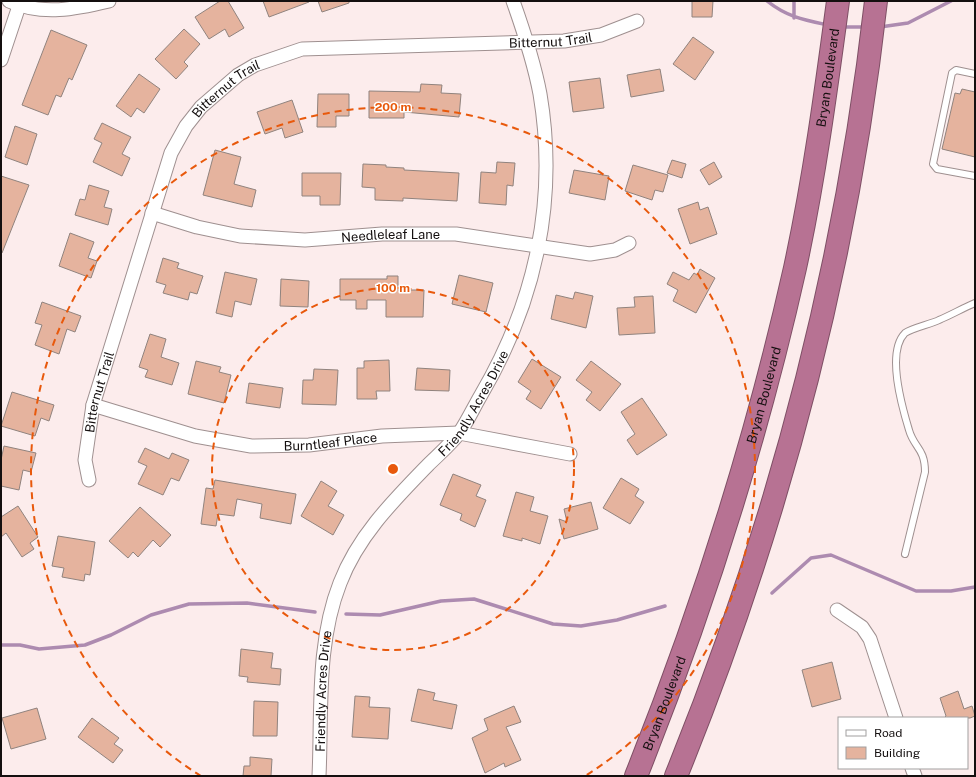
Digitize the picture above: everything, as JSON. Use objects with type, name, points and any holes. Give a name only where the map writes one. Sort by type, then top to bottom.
[{"type":"highway","name":"Bryan Boulevard","points":[[636,776],[654,732],[725,531],[762,404],[780,332],[807,208],[824,116],[838,1]]},
{"type":"highway","points":[[676,776],[697,726],[748,581],[787,455],[812,358],[855,154],[876,1]]},
{"type":"street","points":[[1,60],[14,3],[55,10],[78,9],[110,1]]},
{"type":"street","name":"Friendly Acres Drive","points":[[321,776],[325,637],[340,583],[363,539],[384,511],[459,433],[500,362],[524,307],[544,220],[546,179],[544,133],[540,94],[528,43],[513,1]]},
{"type":"street","name":"Bitternut Trail","points":[[89,480],[85,460],[93,405],[171,153],[186,126],[202,107],[220,90],[238,75],[255,65],[302,49],[564,41],[601,35],[637,21]]},
{"type":"street","name":"Needleleaf Lane","points":[[152,213],[197,227],[240,236],[305,240],[382,234],[456,234],[590,254],[615,250],[629,243]]},
{"type":"street","name":"Burntleaf Place","points":[[93,405],[195,436],[251,446],[309,445],[382,436],[459,433],[570,454]]},
{"type":"street","points":[[837,610],[862,627],[870,639],[896,717]]},
{"type":"lane","points":[[975,74],[956,70],[952,73],[933,164],[937,169],[975,176]]},
{"type":"lane","points":[[905,554],[925,472],[925,462],[923,453],[909,432],[895,367],[897,346],[906,333],[938,320],[975,302]]},
{"type":"building","points":[[220,1],[228,1],[244,28],[229,37],[225,29],[209,39],[195,17]]},
{"type":"building","points":[[263,1],[308,1],[309,2],[269,17]]},
{"type":"building","points":[[318,1],[349,1],[349,3],[322,12]]},
{"type":"building","points":[[692,1],[713,1],[712,17],[692,17]]},
{"type":"building","points":[[184,29],[200,44],[184,62],[188,66],[176,79],[155,59]]},
{"type":"building","points":[[51,30],[87,45],[72,80],[69,78],[61,97],[56,95],[48,115],[22,105]]},
{"type":"building","points":[[693,37],[714,52],[695,80],[673,64]]},
{"type":"building","points":[[660,69],[664,91],[631,97],[627,75]]},
{"type":"building","points":[[139,74],[160,89],[144,113],[137,108],[131,117],[116,106]]},
{"type":"building","points":[[600,78],[604,108],[573,112],[569,82]]},
{"type":"building","points":[[421,84],[442,85],[441,93],[461,94],[459,117],[404,112],[404,118],[369,118],[369,91],[420,92]]},
{"type":"building","points":[[962,89],[975,92],[975,157],[942,149],[955,93],[960,94]]},
{"type":"building","points":[[318,94],[349,94],[349,116],[336,116],[336,127],[317,127]]},
{"type":"building","points":[[292,100],[303,132],[285,138],[282,128],[265,134],[257,112]]},
{"type":"building","points":[[102,123],[131,137],[122,154],[130,158],[122,176],[93,162],[102,143],[94,139]]},
{"type":"building","points":[[15,126],[37,134],[27,165],[5,157]]},
{"type":"building","points":[[215,150],[241,157],[234,184],[256,190],[252,207],[203,195]]},
{"type":"building","points":[[672,160],[686,164],[682,178],[667,173]]},
{"type":"building","points":[[497,162],[515,163],[513,186],[507,185],[506,205],[479,203],[481,172],[496,173]]},
{"type":"building","points":[[714,162],[722,177],[709,185],[700,170]]},
{"type":"building","points":[[363,164],[386,165],[386,167],[404,168],[404,170],[459,173],[457,201],[403,198],[403,201],[375,200],[375,188],[362,187]]},
{"type":"building","points":[[633,165],[668,175],[663,192],[655,190],[652,200],[625,191]]},
{"type":"building","points":[[574,170],[609,176],[605,200],[569,193]]},
{"type":"building","points":[[302,173],[341,173],[340,205],[320,205],[320,196],[302,196]]},
{"type":"building","points":[[1,176],[29,185],[2,253],[1,253]]},
{"type":"building","points":[[89,185],[109,191],[104,207],[112,209],[108,225],[75,215],[80,199],[85,200]]},
{"type":"building","points":[[698,202],[700,210],[708,207],[717,234],[690,244],[678,209]]},
{"type":"building","points":[[70,233],[94,242],[88,258],[97,261],[91,278],[59,266]]},
{"type":"building","points":[[163,258],[179,263],[177,268],[203,276],[197,294],[190,292],[188,300],[163,293],[166,285],[156,282]]},
{"type":"building","points":[[700,269],[715,278],[696,313],[673,301],[678,290],[667,284],[673,272],[689,280],[694,273],[697,275]]},
{"type":"building","points":[[225,272],[257,279],[251,305],[235,301],[232,317],[216,313]]},
{"type":"building","points":[[459,275],[493,283],[486,312],[452,304]]},
{"type":"building","points":[[387,276],[398,276],[398,290],[424,290],[423,317],[386,317],[386,300],[367,300],[367,309],[356,309],[356,300],[340,300],[340,279],[387,279]]},
{"type":"building","points":[[281,279],[309,281],[308,307],[280,306]]},
{"type":"building","points":[[575,292],[593,296],[586,328],[551,319],[556,295],[573,299]]},
{"type":"building","points":[[653,296],[655,333],[619,335],[617,308],[635,307],[634,297]]},
{"type":"building","points":[[42,302],[81,316],[75,332],[67,329],[59,354],[35,345],[42,325],[35,323]]},
{"type":"building","points":[[150,334],[166,339],[161,357],[179,363],[172,385],[145,377],[148,370],[139,367]]},
{"type":"building","points":[[532,359],[561,377],[541,409],[526,399],[531,391],[518,382]]},
{"type":"building","points":[[389,360],[390,391],[376,391],[377,399],[357,399],[357,368],[364,368],[364,361]]},
{"type":"building","points":[[196,361],[221,367],[219,372],[231,375],[224,403],[188,394]]},
{"type":"building","points":[[591,361],[621,384],[600,411],[586,400],[592,392],[576,380]]},
{"type":"building","points":[[417,368],[450,370],[449,391],[415,390]]},
{"type":"building","points":[[314,369],[338,370],[336,405],[302,404],[303,380],[313,380]]},
{"type":"building","points":[[249,383],[283,388],[280,408],[246,403]]},
{"type":"building","points":[[12,392],[54,405],[49,421],[41,418],[35,436],[1,426]]},
{"type":"building","points":[[642,398],[667,435],[637,455],[627,440],[635,434],[621,412]]},
{"type":"building","points":[[4,446],[36,453],[31,472],[23,470],[19,490],[1,486],[1,460]]},
{"type":"building","points":[[145,448],[169,459],[172,453],[189,460],[179,481],[171,478],[163,495],[138,484],[147,466],[138,462]]},
{"type":"building","points":[[453,474],[481,485],[476,496],[486,500],[475,527],[460,520],[462,514],[440,505]]},
{"type":"building","points":[[621,478],[639,489],[635,496],[644,502],[630,524],[603,508]]},
{"type":"building","points":[[215,480],[296,494],[291,524],[260,518],[262,504],[237,499],[234,516],[218,514],[216,526],[201,524],[206,488],[213,489]]},
{"type":"building","points":[[321,481],[337,491],[328,506],[344,515],[333,535],[301,516]]},
{"type":"building","points":[[516,492],[534,497],[530,511],[548,516],[540,544],[522,538],[522,541],[503,536]]},
{"type":"building","points":[[591,502],[598,529],[564,539],[559,519],[567,522],[564,509]]},
{"type":"building","points":[[18,506],[38,537],[30,543],[34,549],[22,557],[6,533],[1,537],[1,517]]},
{"type":"building","points":[[140,507],[171,535],[160,547],[153,540],[138,557],[133,552],[128,558],[109,541]]},
{"type":"building","points":[[58,536],[95,542],[90,575],[85,574],[84,581],[62,577],[64,568],[52,566]]},
{"type":"building","points":[[241,649],[273,653],[271,668],[281,669],[280,685],[247,682],[248,677],[239,676]]},
{"type":"building","points":[[832,662],[841,699],[812,707],[802,670]]},
{"type":"building","points":[[418,689],[435,693],[433,700],[457,705],[452,729],[411,721]]},
{"type":"building","points":[[958,691],[964,709],[972,706],[975,716],[970,718],[945,717],[946,716],[940,698]]},
{"type":"building","points":[[355,696],[370,697],[369,707],[390,708],[388,739],[352,737]]},
{"type":"building","points":[[254,701],[278,702],[277,736],[253,736]]},
{"type":"building","points":[[514,706],[521,722],[506,727],[521,760],[505,767],[504,763],[485,773],[472,738],[488,730],[484,719]]},
{"type":"building","points":[[37,708],[46,739],[11,749],[2,718]]},
{"type":"building","points":[[92,718],[119,738],[114,744],[123,750],[113,763],[78,737]]},
{"type":"building","points":[[250,757],[272,759],[271,776],[243,776],[244,766],[250,766]]},
{"type":"waterway","points":[[767,1],[789,14],[828,25]]},
{"type":"waterway","points":[[794,1],[794,18]]},
{"type":"waterway","points":[[880,27],[908,23],[951,1]]},
{"type":"waterway","points":[[842,27],[866,27]]},
{"type":"waterway","points":[[772,593],[811,558],[831,555],[916,591],[951,591],[975,587]]},
{"type":"waterway","points":[[346,614],[380,615],[441,601],[474,599],[553,624],[581,626],[617,620],[665,606]]},
{"type":"waterway","points":[[1,645],[20,645],[39,649],[85,645],[111,635],[151,615],[189,604],[247,603],[315,612]]}]
